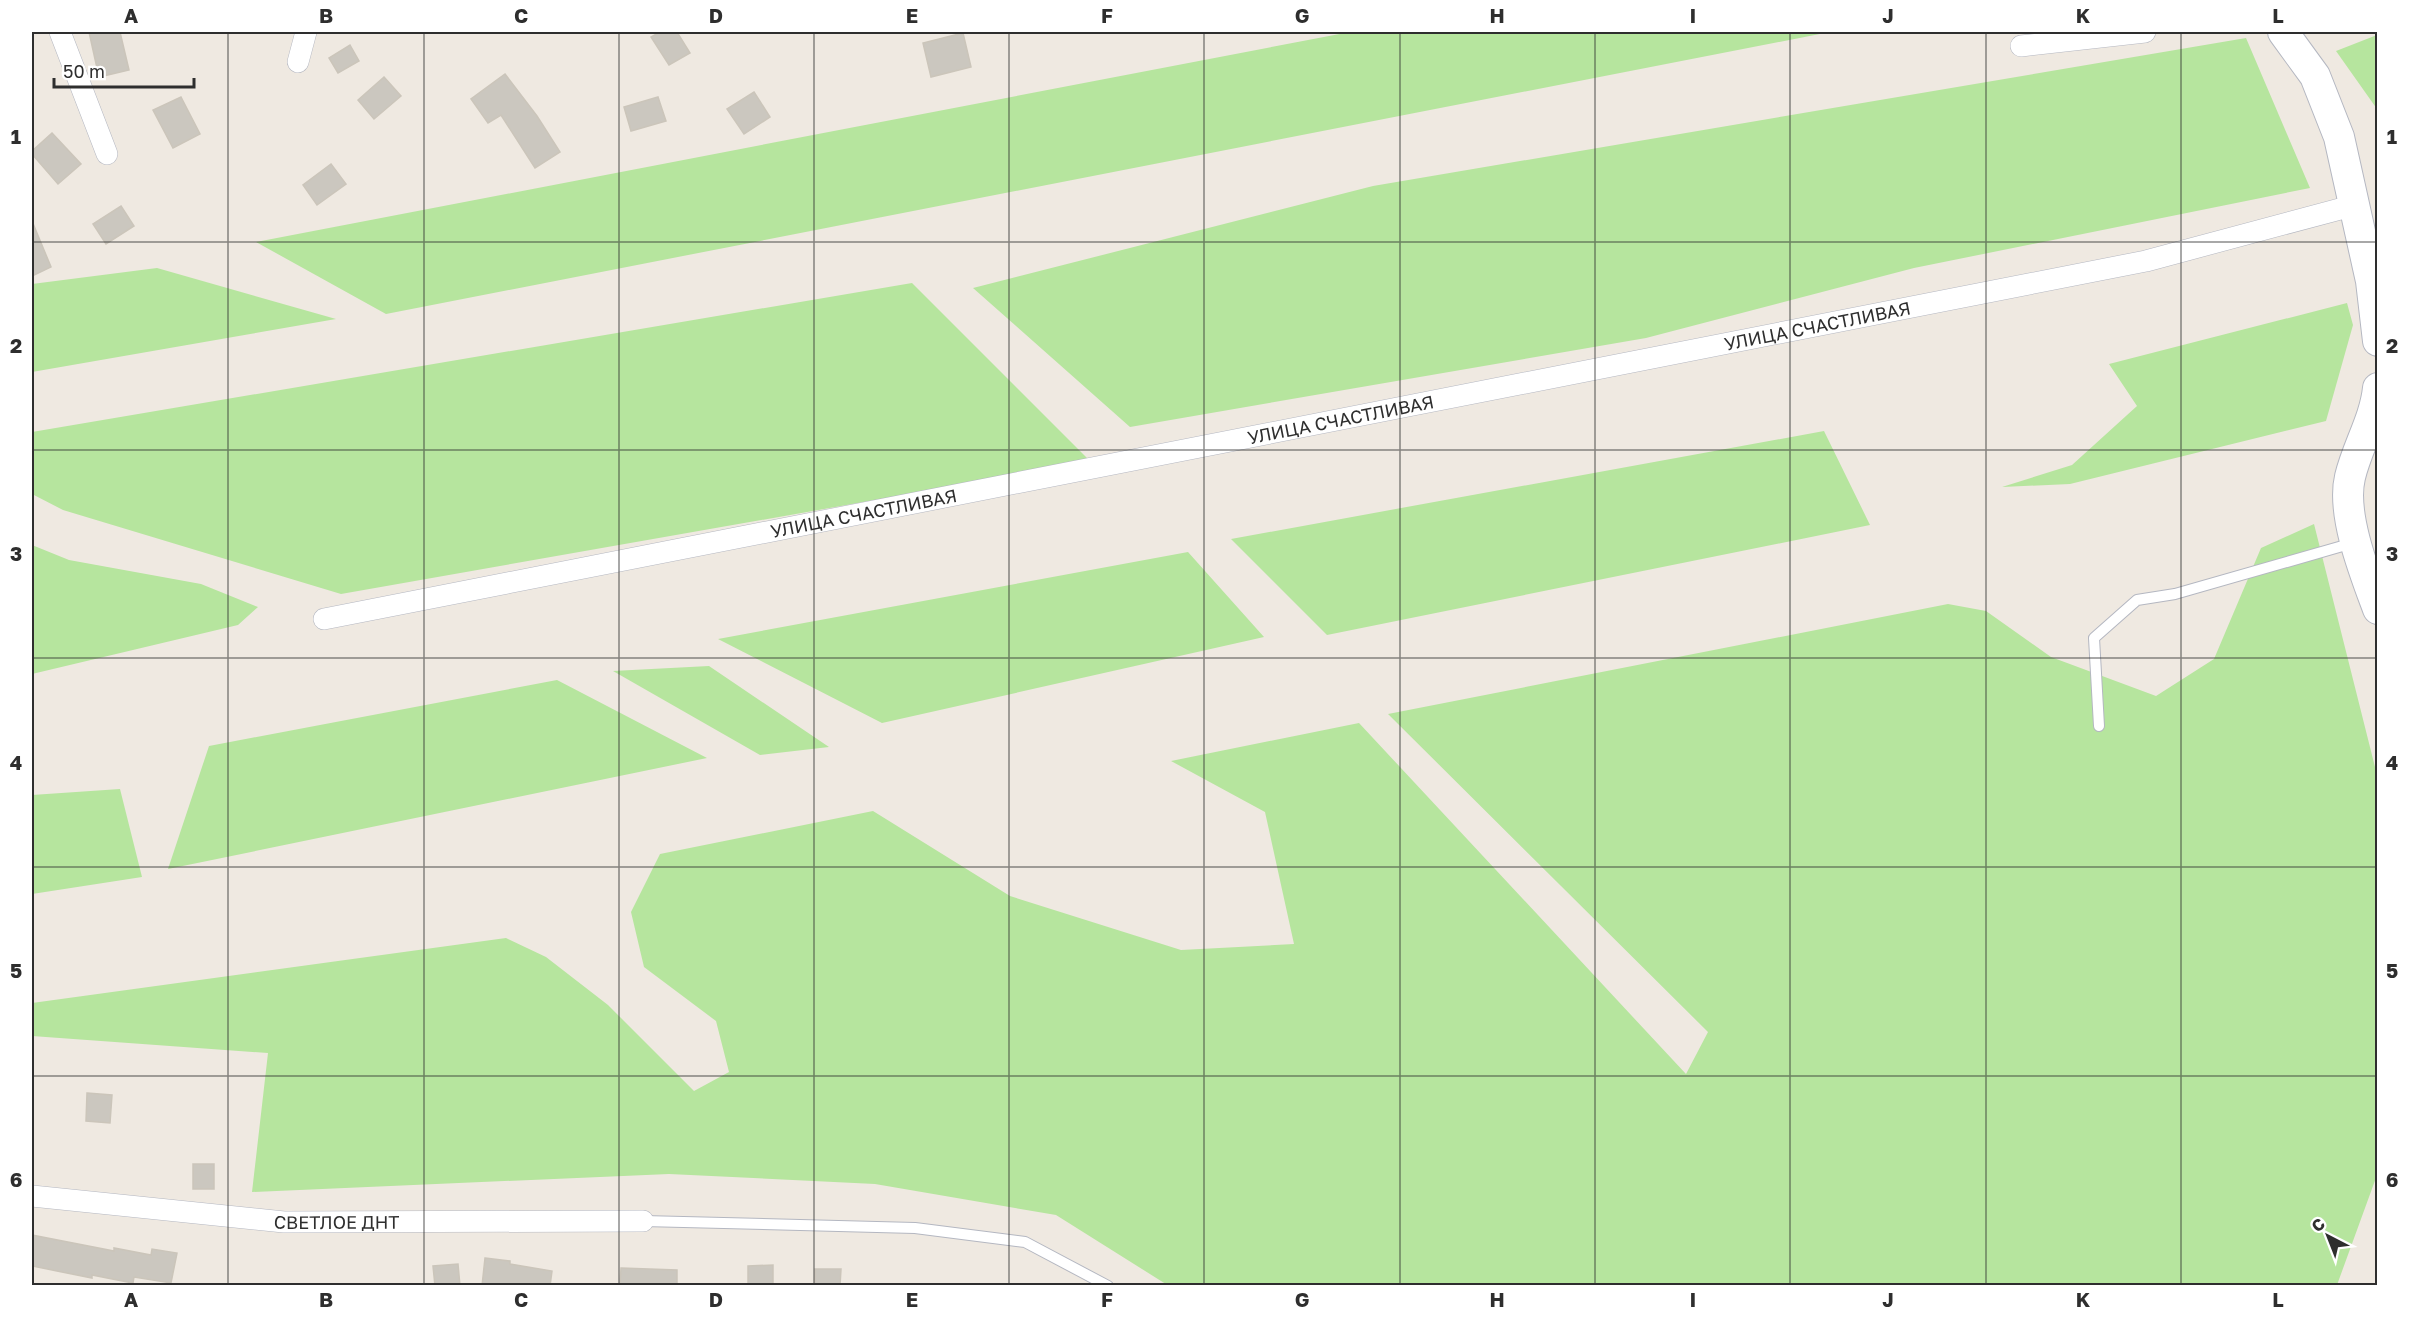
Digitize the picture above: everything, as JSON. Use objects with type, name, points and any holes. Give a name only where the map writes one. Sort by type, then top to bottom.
[{"type":"street","points":[[60,32],[107,154]]},
{"type":"street","points":[[298,62],[306,32]]},
{"type":"street","points":[[2021,46],[2145,32]]},
{"type":"street","points":[[2283,32],[2315,76],[2339,137],[2371,281],[2378,341]]},
{"type":"street","name":"УЛИЦА СЧАСТЛИВАЯ","points":[[324,619],[2134,263],[2355,205]]},
{"type":"street","points":[[2378,388],[2376,403],[2349,479],[2350,515],[2356,542],[2378,609]]},
{"type":"street","name":"СВЕТЛОЕ ДНТ","points":[[32,1196],[284,1222],[643,1221]]},
{"type":"lane","points":[[2098,726],[2094,638],[2137,600],[2175,594],[2356,542]]},
{"type":"lane","points":[[643,1221],[915,1228],[1025,1242],[1108,1286]]},
{"type":"green space","points":[[1350,32],[1830,32],[386,314],[256,242]]},
{"type":"green space","points":[[2377,35],[2377,109],[2336,51]]},
{"type":"green space","points":[[2246,38],[2310,188],[1914,268],[1646,338],[1130,427],[973,288],[1373,186]]},
{"type":"green space","points":[[157,268],[336,319],[32,372],[32,284]]},
{"type":"green space","points":[[912,283],[1091,462],[341,594],[63,510],[32,494],[32,432]]},
{"type":"green space","points":[[2347,303],[2353,325],[2326,421],[2070,484],[2002,487],[2072,465],[2137,406],[2109,364]]},
{"type":"green space","points":[[1824,431],[1870,525],[1327,635],[1231,539]]},
{"type":"green space","points":[[2314,524],[2377,775],[2377,1175],[2337,1285],[1169,1286],[1056,1215],[875,1184],[669,1174],[252,1192],[268,1053],[32,1036],[32,1003],[506,938],[546,957],[608,1005],[694,1091],[729,1072],[716,1021],[644,967],[631,912],[660,854],[873,811],[1010,896],[1181,950],[1294,944],[1265,812],[1171,761],[1359,723],[1686,1074],[1708,1032],[1388,714],[1948,604],[1986,611],[2051,657],[2156,696],[2214,659],[2261,548]]},
{"type":"green space","points":[[32,545],[69,560],[201,584],[258,607],[238,625],[32,674]]},
{"type":"green space","points":[[1188,552],[1264,637],[882,723],[718,639]]},
{"type":"green space","points":[[709,666],[829,747],[760,755],[613,671]]},
{"type":"green space","points":[[557,680],[707,758],[168,869],[209,746]]},
{"type":"green space","points":[[120,789],[142,877],[32,894],[32,795]]},
{"type":"building","points":[[89,32],[120,32],[129,70],[99,77]]},
{"type":"building","points":[[660,32],[677,32],[690,53],[669,65],[651,37]]},
{"type":"building","points":[[963,33],[971,67],[931,77],[923,43]]},
{"type":"building","points":[[350,45],[359,61],[338,73],[329,58]]},
{"type":"building","points":[[505,74],[537,116],[560,152],[535,168],[501,115],[488,123],[471,99]]},
{"type":"building","points":[[384,77],[401,96],[374,119],[358,100]]},
{"type":"building","points":[[754,92],[770,117],[744,134],[727,109]]},
{"type":"building","points":[[181,97],[200,134],[173,148],[153,110]]},
{"type":"building","points":[[658,97],[666,121],[631,131],[624,107]]},
{"type":"building","points":[[52,133],[81,164],[58,184],[32,154],[32,151]]},
{"type":"building","points":[[331,164],[346,184],[317,205],[303,185]]},
{"type":"building","points":[[121,206],[134,226],[106,244],[93,224]]},
{"type":"building","points":[[32,221],[51,267],[32,276]]},
{"type":"building","points":[[87,1093],[112,1095],[110,1123],[86,1121]]},
{"type":"building","points":[[193,1164],[214,1164],[214,1189],[193,1189]]},
{"type":"building","points":[[32,1235],[114,1251],[114,1248],[151,1255],[152,1249],[177,1253],[171,1283],[134,1277],[133,1283],[92,1275],[92,1278],[32,1266]]},
{"type":"building","points":[[485,1258],[510,1261],[510,1264],[552,1271],[550,1286],[482,1286]]},
{"type":"building","points":[[458,1264],[460,1286],[435,1286],[433,1266]]},
{"type":"building","points":[[773,1265],[773,1286],[748,1286],[748,1266]]},
{"type":"building","points":[[621,1268],[677,1270],[677,1286],[620,1286]]},
{"type":"building","points":[[815,1269],[841,1269],[840,1286],[815,1286]]}]
